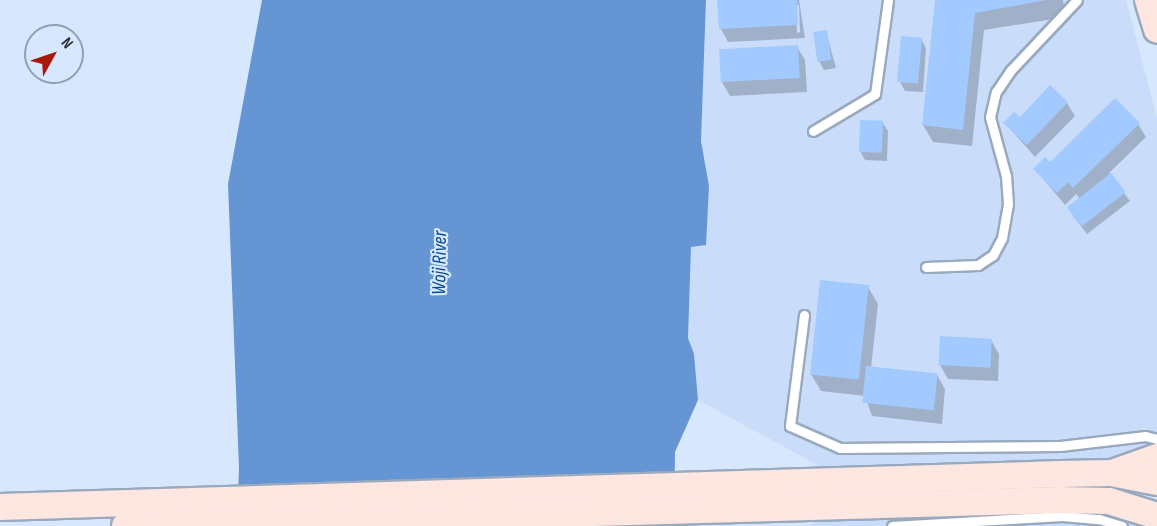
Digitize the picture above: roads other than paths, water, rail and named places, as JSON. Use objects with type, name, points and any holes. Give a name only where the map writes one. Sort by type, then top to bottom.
[{"type":"main road","points":[[1149,0],[1157,30]]},
{"type":"main road","points":[[0,507],[181,512],[829,493],[1111,473],[1157,457]]},
{"type":"main road","points":[[1111,473],[1157,482]]},
{"type":"main road","points":[[829,493],[1109,501],[1152,519]]},
{"type":"main road","points":[[125,526],[181,512]]},
{"type":"lane","points":[[813,131],[875,94],[888,0]]},
{"type":"lane","points":[[926,267],[978,265],[993,255],[1002,238],[1008,204],[1006,176],[990,117],[996,92],[1011,70],[1077,0]]},
{"type":"lane","points":[[804,315],[790,426],[840,448],[1060,446],[1145,436],[1157,439]]},
{"type":"lane","points":[[892,526],[1062,516],[1099,519],[1122,526]]},
{"type":"water","name":"Woji River","points":[[262,0],[706,0],[701,141],[709,186],[706,245],[691,247],[688,338],[694,354],[698,400],[675,452],[674,526],[237,526],[239,468],[228,184]]}]
